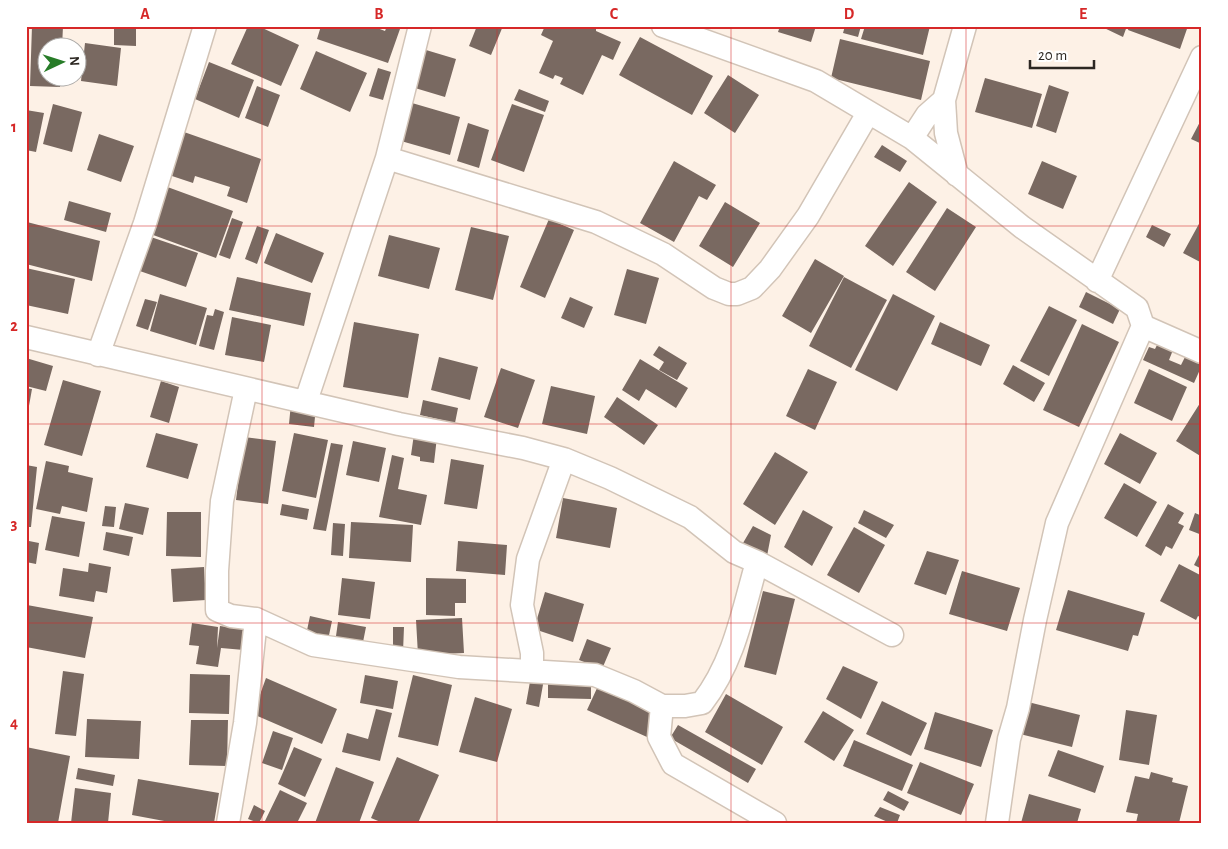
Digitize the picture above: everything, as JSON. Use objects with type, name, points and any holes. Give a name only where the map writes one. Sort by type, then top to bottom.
[{"type":"street","points":[[98,355],[145,224],[205,26]]},
{"type":"street","points":[[306,401],[387,158],[420,26]]},
{"type":"street","points":[[662,26],[816,81],[912,138],[1022,227],[1137,308],[1143,326],[1057,522],[1018,708],[1009,739],[997,823]]},
{"type":"street","points":[[957,175],[946,133],[944,100],[965,26]]},
{"type":"street","points":[[1097,281],[1202,57]]},
{"type":"street","points":[[912,138],[927,115],[944,100]]},
{"type":"street","points":[[387,158],[596,222],[664,254],[714,288],[729,294],[737,294],[752,288],[775,262],[808,216],[868,113]]},
{"type":"street","points":[[1143,326],[1202,352]]},
{"type":"street","points":[[26,337],[399,424],[523,448],[564,459],[610,478],[690,518],[734,552],[757,562],[892,635]]},
{"type":"street","points":[[246,389],[222,501],[217,594],[218,610],[231,616],[256,619],[313,645],[459,667],[595,675],[634,691],[662,706],[685,706],[702,703],[714,687],[735,640],[757,562]]},
{"type":"street","points":[[532,671],[532,653],[522,605],[528,559],[564,459]]},
{"type":"street","points":[[228,823],[244,723],[256,619]]},
{"type":"street","points":[[662,706],[659,736],[673,764],[775,823]]},
{"type":"building","points":[[32,26],[63,26],[62,38],[38,38],[38,86],[30,86]]},
{"type":"building","points":[[114,26],[136,26],[136,46],[114,45]]},
{"type":"building","points":[[248,26],[258,26],[299,45],[281,86],[231,64]]},
{"type":"building","points":[[321,26],[372,26],[385,31],[387,26],[400,29],[388,63],[317,39]]},
{"type":"building","points":[[477,26],[503,26],[491,55],[469,46]]},
{"type":"building","points":[[545,26],[596,26],[596,31],[621,42],[613,60],[602,55],[583,95],[560,84],[563,78],[555,75],[553,79],[539,73],[553,41],[541,35]]},
{"type":"building","points":[[780,26],[816,26],[811,42],[778,32]]},
{"type":"building","points":[[845,26],[861,26],[858,37],[843,33]]},
{"type":"building","points":[[865,26],[930,26],[923,55],[861,39]]},
{"type":"building","points":[[1100,26],[1127,26],[1123,37]]},
{"type":"building","points":[[1129,26],[1188,26],[1180,49],[1128,30]]},
{"type":"building","points":[[640,37],[713,76],[692,115],[619,75]]},
{"type":"building","points":[[840,39],[930,61],[921,100],[831,78]]},
{"type":"building","points":[[88,43],[121,48],[117,86],[88,82]]},
{"type":"building","points":[[426,50],[456,59],[445,97],[415,88]]},
{"type":"building","points":[[316,51],[367,73],[350,112],[300,89]]},
{"type":"building","points":[[209,62],[254,80],[239,118],[195,99]]},
{"type":"building","points":[[378,68],[391,72],[383,100],[369,96]]},
{"type":"building","points":[[728,75],[759,95],[735,133],[704,113]]},
{"type":"building","points":[[985,78],[1042,94],[1032,128],[975,112]]},
{"type":"building","points":[[1049,85],[1069,92],[1056,133],[1036,126]]},
{"type":"building","points":[[257,86],[280,95],[268,127],[245,118]]},
{"type":"building","points":[[519,89],[549,101],[545,112],[514,100]]},
{"type":"building","points":[[412,103],[460,117],[450,155],[401,141]]},
{"type":"building","points":[[53,104],[82,112],[72,152],[43,144]]},
{"type":"building","points":[[512,104],[544,115],[524,172],[491,160]]},
{"type":"building","points":[[26,110],[44,113],[36,152],[26,150]]},
{"type":"building","points":[[1202,118],[1202,144],[1191,139]]},
{"type":"building","points":[[468,123],[489,130],[479,168],[457,161]]},
{"type":"building","points":[[184,132],[261,159],[247,203],[227,196],[230,187],[195,176],[193,183],[169,175]]},
{"type":"building","points":[[99,134],[134,146],[121,182],[87,170]]},
{"type":"building","points":[[882,145],[907,161],[900,172],[874,157]]},
{"type":"building","points":[[674,161],[716,185],[707,200],[699,196],[674,242],[640,223]]},
{"type":"building","points":[[1042,161],[1077,176],[1063,209],[1028,194]]},
{"type":"building","points":[[909,182],[937,202],[893,266],[865,246]]},
{"type":"building","points":[[162,185],[233,211],[216,258],[145,232]]},
{"type":"building","points":[[69,201],[111,213],[106,232],[64,220]]},
{"type":"building","points":[[725,202],[760,223],[733,267],[699,246]]},
{"type":"building","points":[[947,208],[976,227],[935,291],[906,272]]},
{"type":"building","points":[[232,218],[243,222],[230,259],[219,255]]},
{"type":"building","points":[[549,219],[574,230],[545,298],[520,287]]},
{"type":"building","points":[[27,222],[100,241],[92,281],[26,264]]},
{"type":"building","points":[[1200,222],[1202,223],[1202,263],[1183,253]]},
{"type":"building","points":[[1152,225],[1171,234],[1164,247],[1146,237]]},
{"type":"building","points":[[257,226],[269,230],[257,264],[245,259]]},
{"type":"building","points":[[471,227],[509,236],[493,300],[455,290]]},
{"type":"building","points":[[276,233],[324,253],[312,283],[264,263]]},
{"type":"building","points":[[145,235],[198,253],[186,287],[134,269]]},
{"type":"building","points":[[389,235],[440,248],[429,289],[378,276]]},
{"type":"building","points":[[815,259],[844,276],[811,333],[782,316]]},
{"type":"building","points":[[26,268],[75,279],[68,314],[26,305]]},
{"type":"building","points":[[627,269],[659,278],[646,324],[614,315]]},
{"type":"building","points":[[237,277],[311,293],[304,326],[229,310]]},
{"type":"building","points":[[844,277],[887,300],[851,368],[809,346]]},
{"type":"building","points":[[1086,292],[1120,309],[1113,324],[1079,307]]},
{"type":"building","points":[[160,294],[207,308],[196,345],[150,331]]},
{"type":"building","points":[[893,294],[935,316],[897,391],[855,370]]},
{"type":"building","points":[[570,297],[593,307],[584,328],[561,318]]},
{"type":"building","points":[[145,299],[157,302],[148,330],[136,326]]},
{"type":"building","points":[[1049,306],[1077,320],[1049,376],[1020,361]]},
{"type":"building","points":[[215,309],[224,312],[214,350],[199,346],[207,315],[213,316]]},
{"type":"building","points":[[232,317],[271,325],[264,362],[225,355]]},
{"type":"building","points":[[354,322],[419,334],[408,398],[343,387]]},
{"type":"building","points":[[940,322],[990,345],[981,366],[931,344]]},
{"type":"building","points":[[1082,324],[1119,342],[1079,427],[1043,410]]},
{"type":"building","points":[[1158,343],[1173,350],[1169,360],[1181,365],[1185,357],[1202,365],[1194,383],[1143,360],[1149,347],[1155,349]]},
{"type":"building","points":[[659,346],[687,363],[677,380],[659,370],[664,362],[653,355]]},
{"type":"building","points":[[439,357],[478,367],[470,400],[431,390]]},
{"type":"building","points":[[26,358],[53,366],[46,391],[26,386]]},
{"type":"building","points":[[640,359],[688,388],[676,408],[646,389],[639,401],[622,390]]},
{"type":"building","points":[[1013,365],[1045,383],[1034,402],[1003,384]]},
{"type":"building","points":[[501,368],[535,380],[518,428],[484,417]]},
{"type":"building","points":[[808,369],[837,382],[815,430],[786,416]]},
{"type":"building","points":[[1149,369],[1187,387],[1172,421],[1134,403]]},
{"type":"building","points":[[63,380],[101,391],[82,456],[44,445]]},
{"type":"building","points":[[161,381],[179,387],[169,423],[150,417]]},
{"type":"building","points":[[551,386],[595,396],[587,434],[542,424]]},
{"type":"building","points":[[26,388],[32,389],[27,417],[26,417]]},
{"type":"building","points":[[617,397],[658,425],[644,445],[604,417]]},
{"type":"building","points":[[423,400],[458,408],[455,423],[420,415]]},
{"type":"building","points":[[1202,400],[1202,457],[1176,441]]},
{"type":"building","points":[[291,403],[316,407],[314,427],[289,424]]},
{"type":"building","points":[[156,433],[198,444],[188,479],[146,467]]},
{"type":"building","points":[[294,433],[328,440],[316,498],[282,491]]},
{"type":"building","points":[[1120,433],[1157,453],[1140,484],[1104,464]]},
{"type":"building","points":[[414,434],[437,437],[434,463],[420,461],[420,457],[411,455]]},
{"type":"building","points":[[244,437],[276,441],[268,504],[236,500]]},
{"type":"building","points":[[353,441],[386,448],[379,482],[346,475]]},
{"type":"building","points":[[331,443],[343,445],[326,531],[313,529]]},
{"type":"building","points":[[775,452],[808,472],[775,525],[743,504]]},
{"type":"building","points":[[392,455],[404,458],[398,489],[427,495],[421,525],[379,517]]},
{"type":"building","points":[[451,459],[484,465],[477,509],[444,504]]},
{"type":"building","points":[[46,461],[69,466],[68,472],[93,478],[87,512],[62,506],[60,514],[36,509]]},
{"type":"building","points":[[26,465],[37,467],[31,527],[26,527]]},
{"type":"building","points":[[1124,483],[1157,502],[1137,537],[1104,518]]},
{"type":"building","points":[[563,498],[617,508],[610,548],[556,538]]},
{"type":"building","points":[[125,503],[149,508],[143,535],[119,529]]},
{"type":"building","points":[[282,504],[309,509],[307,520],[280,515]]},
{"type":"building","points":[[1168,504],[1184,513],[1178,523],[1184,526],[1172,549],[1166,546],[1161,556],[1145,546]]},
{"type":"building","points":[[105,506],[116,507],[114,527],[102,526]]},
{"type":"building","points":[[803,510],[833,527],[812,566],[784,547]]},
{"type":"building","points":[[864,510],[894,525],[886,538],[858,523]]},
{"type":"building","points":[[167,512],[201,512],[201,557],[166,556]]},
{"type":"building","points":[[1195,513],[1202,516],[1202,535],[1189,530]]},
{"type":"building","points":[[52,516],[85,522],[79,557],[45,550]]},
{"type":"building","points":[[351,522],[413,525],[411,562],[349,558]]},
{"type":"building","points":[[333,523],[345,524],[343,556],[331,555]]},
{"type":"building","points":[[753,526],[771,535],[767,556],[743,543]]},
{"type":"building","points":[[854,527],[885,545],[859,593],[827,575]]},
{"type":"building","points":[[106,532],[133,537],[129,556],[103,550]]},
{"type":"building","points":[[29,541],[39,543],[36,564],[26,562]]},
{"type":"building","points":[[458,541],[507,545],[505,575],[456,571]]},
{"type":"building","points":[[1202,549],[1202,569],[1194,565]]},
{"type":"building","points":[[927,551],[959,560],[946,595],[914,584]]},
{"type":"building","points":[[89,563],[111,567],[107,593],[96,591],[94,602],[59,596],[63,568],[88,572]]},
{"type":"building","points":[[1179,564],[1202,576],[1202,618],[1198,616],[1196,620],[1160,601]]},
{"type":"building","points":[[204,567],[206,600],[173,602],[171,569]]},
{"type":"building","points":[[962,571],[1020,588],[1007,631],[949,614]]},
{"type":"building","points":[[342,578],[375,582],[370,619],[338,615]]},
{"type":"building","points":[[426,578],[466,579],[466,603],[455,603],[455,616],[426,615]]},
{"type":"building","points":[[1068,590],[1145,613],[1138,636],[1133,635],[1128,651],[1056,630]]},
{"type":"building","points":[[763,591],[795,599],[776,675],[744,667]]},
{"type":"building","points":[[545,592],[584,604],[573,642],[534,629]]},
{"type":"building","points":[[27,605],[93,617],[85,658],[26,647]]},
{"type":"building","points":[[310,616],[332,621],[328,640],[306,635]]},
{"type":"building","points":[[462,618],[464,653],[418,655],[416,620]]},
{"type":"building","points":[[338,622],[366,627],[362,647],[335,643]]},
{"type":"building","points":[[192,623],[218,627],[217,648],[220,626],[247,630],[244,650],[221,648],[218,667],[196,664],[199,646],[189,645]]},
{"type":"building","points":[[393,627],[404,627],[403,652],[393,652]]},
{"type":"building","points":[[587,639],[611,648],[602,669],[579,660]]},
{"type":"building","points":[[843,666],[878,682],[861,719],[826,699]]},
{"type":"building","points":[[63,671],[84,674],[76,736],[55,734]]},
{"type":"building","points":[[190,674],[230,675],[229,714],[189,713]]},
{"type":"building","points":[[365,675],[398,681],[393,709],[360,703]]},
{"type":"building","points":[[413,675],[452,685],[438,746],[398,737]]},
{"type":"building","points":[[531,676],[544,679],[539,707],[526,704]]},
{"type":"building","points":[[266,678],[337,709],[322,744],[253,714]]},
{"type":"building","points":[[548,681],[591,683],[591,699],[548,698]]},
{"type":"building","points":[[598,686],[658,712],[647,737],[587,710]]},
{"type":"building","points":[[726,694],[783,727],[762,765],[705,732]]},
{"type":"building","points":[[475,697],[512,709],[497,762],[459,752]]},
{"type":"building","points":[[882,701],[927,723],[911,756],[866,734]]},
{"type":"building","points":[[1028,702],[1080,715],[1072,747],[1020,734]]},
{"type":"building","points":[[376,709],[392,713],[380,761],[342,752],[347,733],[368,739]]},
{"type":"building","points":[[1126,710],[1157,715],[1149,765],[1119,760]]},
{"type":"building","points":[[823,711],[854,730],[834,761],[804,742]]},
{"type":"building","points":[[935,712],[993,730],[981,767],[924,749]]},
{"type":"building","points":[[87,719],[141,721],[139,759],[85,757]]},
{"type":"building","points":[[191,720],[228,720],[227,766],[189,765]]},
{"type":"building","points":[[678,725],[756,769],[748,783],[670,738]]},
{"type":"building","points":[[273,731],[293,738],[282,770],[262,763]]},
{"type":"building","points":[[854,740],[913,765],[902,791],[843,766]]},
{"type":"building","points":[[26,747],[70,756],[58,823],[26,823]]},
{"type":"building","points":[[294,747],[322,759],[305,797],[278,784]]},
{"type":"building","points":[[1058,750],[1104,766],[1095,793],[1048,776]]},
{"type":"building","points":[[397,757],[439,775],[418,823],[383,823],[371,818]]},
{"type":"building","points":[[920,762],[974,784],[961,815],[907,793]]},
{"type":"building","points":[[336,767],[374,782],[359,823],[315,823]]},
{"type":"building","points":[[78,768],[115,775],[113,786],[76,779]]},
{"type":"building","points":[[1151,772],[1173,778],[1172,782],[1188,786],[1179,823],[1136,823],[1138,814],[1126,812],[1135,776],[1149,779]]},
{"type":"building","points":[[138,779],[219,793],[214,823],[175,823],[132,815]]},
{"type":"building","points":[[75,788],[111,793],[108,823],[71,823]]},
{"type":"building","points":[[280,790],[307,803],[297,823],[264,823]]},
{"type":"building","points":[[888,791],[909,802],[904,811],[883,800]]},
{"type":"building","points":[[1029,794],[1081,809],[1077,823],[1021,823]]},
{"type":"building","points":[[254,805],[265,811],[259,823],[248,819]]},
{"type":"building","points":[[880,807],[900,815],[897,823],[890,823],[874,816]]}]
